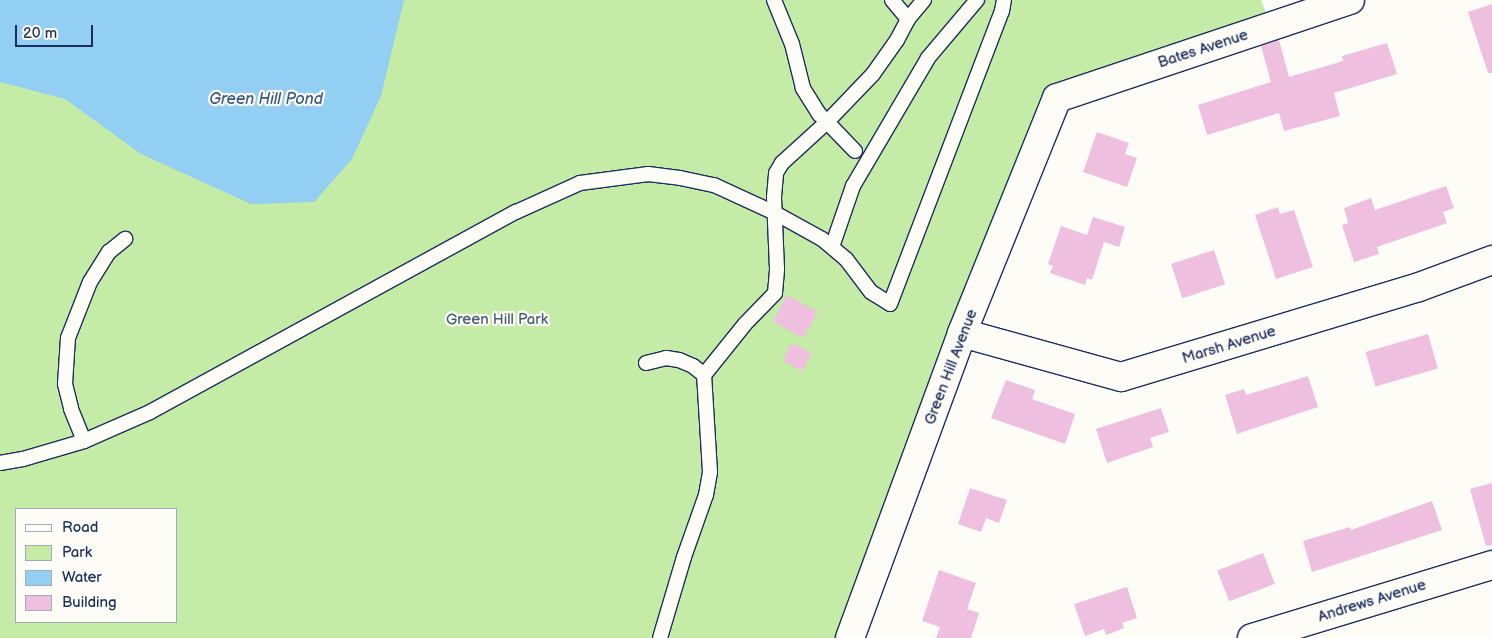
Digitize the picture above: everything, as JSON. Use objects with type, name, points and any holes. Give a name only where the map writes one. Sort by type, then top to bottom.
[{"type":"street","name":"Bates Avenue","points":[[1056,98],[1350,0]]},
{"type":"street","name":"Green Hill Avenue","points":[[850,638],[962,333],[1056,98]]},
{"type":"street","name":"Marsh Avenue","points":[[962,333],[1121,377],[1419,286],[1492,260]]},
{"type":"street","name":"Andrews Avenue","points":[[1252,638],[1492,565]]},
{"type":"lane","points":[[774,0],[792,44],[803,88],[819,114],[855,151]]},
{"type":"lane","points":[[892,0],[908,18]]},
{"type":"lane","points":[[660,638],[684,557],[706,495],[710,472],[704,375],[745,324],[775,293],[777,269],[776,173],[782,163],[827,122],[873,74],[897,40],[908,18],[924,0]]},
{"type":"lane","points":[[832,247],[853,186],[918,75],[928,58],[977,0]]},
{"type":"lane","points":[[0,463],[23,459],[84,441],[150,412],[516,212],[580,183],[648,174],[680,178],[714,186],[775,213],[822,239],[846,259],[871,292],[890,304],[1002,11],[1004,0]]},
{"type":"lane","points":[[84,441],[70,408],[65,384],[68,338],[90,282],[109,252],[126,239]]},
{"type":"lane","points":[[646,364],[666,358],[679,360],[693,366],[704,375]]},
{"type":"green space","name":"Green Hill Park","points":[[0,0],[1261,0],[1271,27],[1056,98],[850,638],[0,638]]},
{"type":"water","name":"Green Hill Pond","points":[[0,0],[404,0],[381,96],[352,159],[314,202],[251,204],[141,154],[65,99],[0,82]]},
{"type":"building","points":[[1492,4],[1492,73],[1488,73],[1468,12]]},
{"type":"building","points":[[1279,40],[1289,77],[1343,61],[1342,56],[1387,43],[1397,74],[1334,93],[1340,116],[1284,131],[1279,113],[1207,135],[1198,105],[1271,82],[1261,46]]},
{"type":"building","points":[[1097,132],[1129,143],[1125,154],[1137,158],[1127,187],[1083,172]]},
{"type":"building","points":[[1446,186],[1454,208],[1443,212],[1447,223],[1377,247],[1379,254],[1354,262],[1342,225],[1348,223],[1344,208],[1371,198],[1375,210]]},
{"type":"building","points":[[1278,207],[1280,214],[1294,210],[1313,267],[1276,279],[1255,215]]},
{"type":"building","points":[[1093,217],[1125,227],[1119,247],[1104,242],[1092,280],[1087,278],[1085,285],[1050,273],[1053,266],[1048,264],[1061,226],[1087,235]]},
{"type":"building","points":[[1214,250],[1225,284],[1182,298],[1171,264]]},
{"type":"building","points":[[787,295],[818,312],[803,338],[772,321]]},
{"type":"building","points":[[1428,334],[1438,369],[1375,387],[1366,352]]},
{"type":"building","points":[[792,343],[812,353],[803,371],[783,361]]},
{"type":"building","points":[[1308,376],[1318,407],[1237,434],[1225,395],[1244,389],[1246,395]]},
{"type":"building","points":[[1006,380],[1035,390],[1032,399],[1075,414],[1065,444],[991,418]]},
{"type":"building","points":[[1161,408],[1169,432],[1150,438],[1153,447],[1107,463],[1096,429]]},
{"type":"building","points":[[1492,483],[1492,545],[1486,546],[1470,489]]},
{"type":"building","points":[[970,488],[1007,500],[999,523],[986,518],[981,532],[958,524]]},
{"type":"building","points":[[1432,501],[1442,530],[1312,572],[1303,541],[1350,527],[1351,530]]},
{"type":"building","points":[[1263,553],[1275,584],[1229,601],[1217,571]]},
{"type":"building","points":[[939,570],[976,583],[967,609],[979,613],[971,638],[936,638],[940,627],[922,621]]},
{"type":"building","points":[[1127,587],[1137,618],[1122,623],[1124,628],[1106,635],[1104,629],[1085,636],[1074,604]]}]
